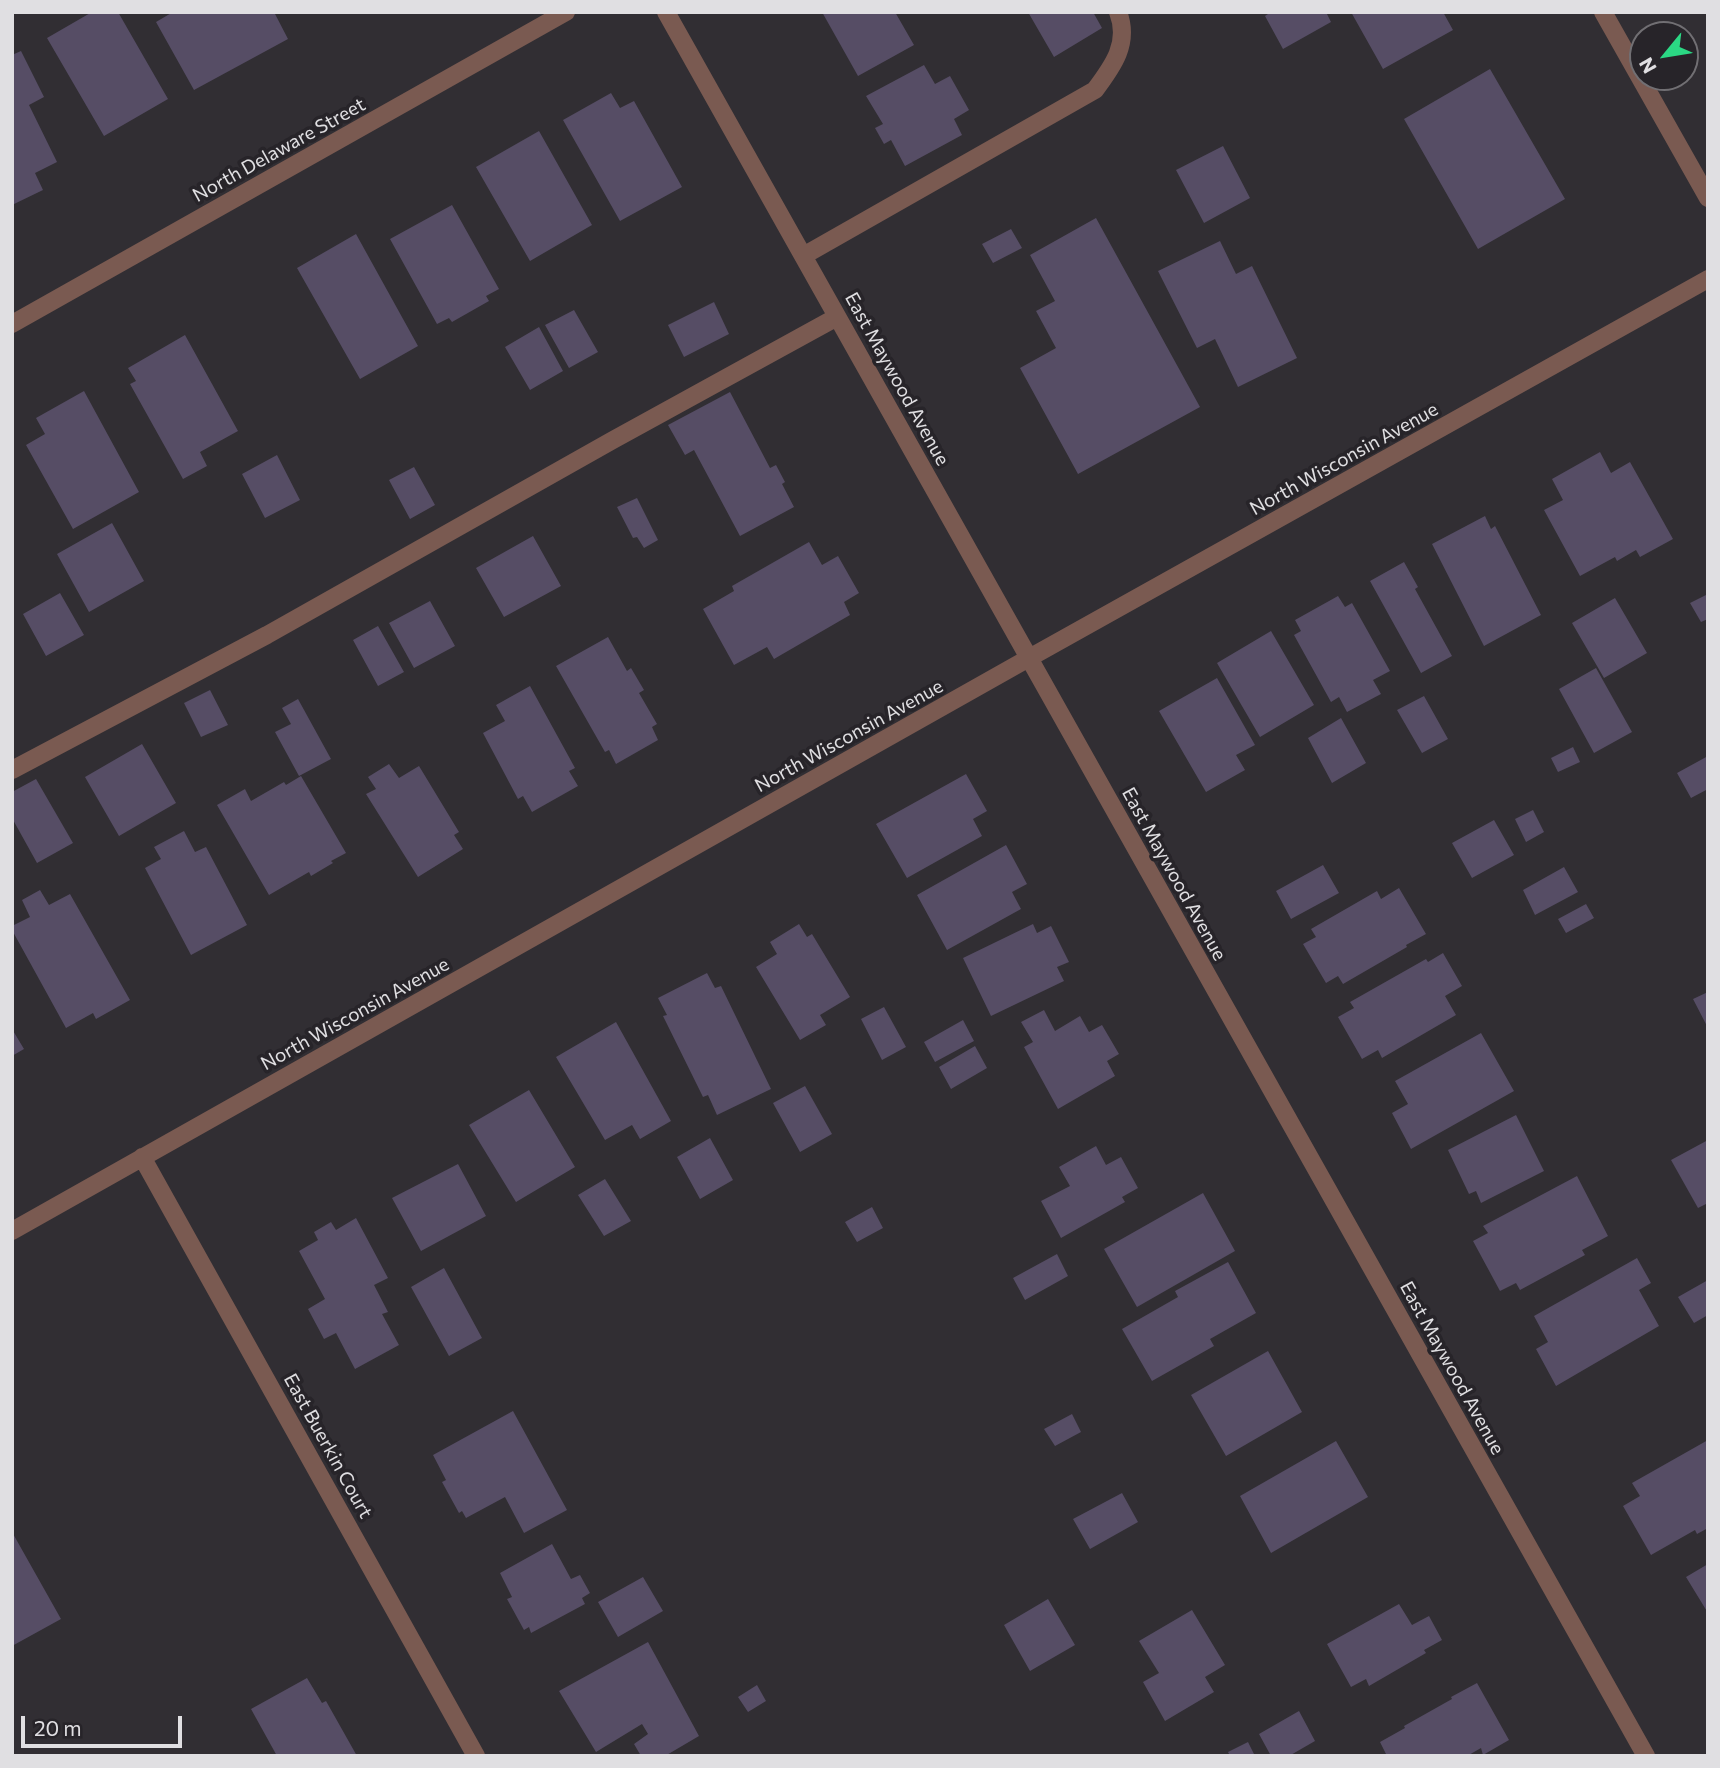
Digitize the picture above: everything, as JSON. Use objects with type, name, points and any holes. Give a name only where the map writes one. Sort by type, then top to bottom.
[{"type":"street","name":"North Delaware Street","points":[[12,324],[566,12]]},
{"type":"street","name":"East Maywood Avenue","points":[[666,12],[1646,1756]]},
{"type":"street","points":[[803,256],[1095,90],[1112,67],[1122,43],[1118,12]]},
{"type":"street","points":[[1603,12],[1708,198]]},
{"type":"street","name":"North Wisconsin Avenue","points":[[12,1231],[1708,279]]},
{"type":"street","points":[[12,770],[267,635],[838,317]]},
{"type":"street","name":"East Buerkin Court","points":[[142,1157],[476,1756]]},
{"type":"building","points":[[92,12],[118,12],[168,99],[104,136],[47,38]]},
{"type":"building","points":[[173,12],[274,12],[288,39],[194,90],[156,22]]},
{"type":"building","points":[[822,12],[895,12],[914,45],[858,76]]},
{"type":"building","points":[[1028,12],[1093,12],[1102,28],[1054,57]]},
{"type":"building","points":[[1271,12],[1326,12],[1331,22],[1283,49],[1265,16]]},
{"type":"building","points":[[1351,12],[1443,12],[1453,30],[1383,69]]},
{"type":"building","points":[[21,51],[44,97],[29,105],[57,162],[35,173],[43,190],[12,205],[12,55]]},
{"type":"building","points":[[924,65],[935,84],[950,76],[969,110],[954,119],[962,135],[905,166],[891,140],[884,144],[875,128],[883,124],[866,96]]},
{"type":"building","points":[[1490,69],[1565,199],[1478,249],[1404,119]]},
{"type":"building","points":[[611,93],[620,108],[634,101],[682,187],[620,221],[563,120]]},
{"type":"building","points":[[539,131],[592,225],[530,261],[476,167]]},
{"type":"building","points":[[1223,146],[1250,198],[1204,223],[1176,170]]},
{"type":"building","points":[[452,205],[499,289],[486,296],[489,301],[452,322],[449,318],[437,324],[390,239]]},
{"type":"building","points":[[1096,218],[1200,407],[1078,474],[1020,368],[1056,348],[1036,311],[1055,301],[1030,255]]},
{"type":"building","points":[[1011,229],[1022,248],[993,263],[982,244]]},
{"type":"building","points":[[356,234],[418,346],[360,379],[297,268]]},
{"type":"building","points":[[1220,241],[1236,274],[1252,266],[1297,358],[1238,387],[1215,339],[1197,348],[1158,271]]},
{"type":"building","points":[[714,302],[729,334],[684,357],[668,325]]},
{"type":"building","points":[[574,310],[598,352],[569,368],[545,325]]},
{"type":"building","points":[[539,327],[563,371],[530,390],[505,347]]},
{"type":"building","points":[[185,335],[238,431],[200,452],[207,466],[183,479],[130,384],[136,381],[128,368]]},
{"type":"building","points":[[84,391],[139,492],[73,529],[26,445],[45,434],[36,418]]},
{"type":"building","points":[[730,392],[770,468],[776,465],[794,507],[740,536],[694,450],[685,455],[668,425]]},
{"type":"building","points":[[1600,452],[1611,473],[1630,462],[1673,539],[1640,557],[1636,550],[1617,561],[1615,557],[1580,576],[1544,510],[1563,500],[1552,479]]},
{"type":"building","points":[[277,455],[300,500],[265,518],[242,474]]},
{"type":"building","points":[[414,467],[435,505],[410,519],[389,480]]},
{"type":"building","points":[[637,498],[658,540],[644,548],[637,537],[633,538],[617,507]]},
{"type":"building","points":[[1485,516],[1491,529],[1495,526],[1541,615],[1484,646],[1432,544]]},
{"type":"building","points":[[112,523],[144,581],[89,612],[57,554]]},
{"type":"building","points":[[533,536],[561,586],[504,617],[476,568]]},
{"type":"building","points":[[809,542],[822,565],[838,556],[859,593],[844,602],[850,615],[774,659],[767,647],[734,665],[703,609],[734,591],[732,586]]},
{"type":"building","points":[[1404,562],[1418,587],[1415,589],[1452,656],[1421,673],[1370,581]]},
{"type":"building","points":[[60,593],[84,635],[46,656],[23,614]]},
{"type":"building","points":[[1708,594],[1708,619],[1701,622],[1690,603]]},
{"type":"building","points":[[1338,596],[1345,607],[1352,603],[1390,671],[1373,680],[1381,694],[1347,712],[1339,697],[1331,702],[1294,635],[1301,631],[1295,620]]},
{"type":"building","points":[[1615,598],[1647,653],[1604,678],[1572,623]]},
{"type":"building","points":[[430,601],[455,646],[414,668],[389,623]]},
{"type":"building","points":[[378,626],[404,672],[378,686],[353,640]]},
{"type":"building","points":[[1271,631],[1314,705],[1260,737],[1217,663]]},
{"type":"building","points":[[608,637],[627,671],[631,668],[644,690],[639,693],[657,724],[652,727],[658,740],[616,764],[609,750],[605,752],[556,666]]},
{"type":"building","points":[[1596,668],[1632,732],[1594,753],[1559,689]]},
{"type":"building","points":[[1217,678],[1255,745],[1236,755],[1245,770],[1206,792],[1159,711]]},
{"type":"building","points":[[530,686],[575,768],[569,771],[578,786],[532,812],[523,796],[518,799],[483,733],[505,721],[496,705]]},
{"type":"building","points":[[210,690],[228,725],[201,737],[184,703]]},
{"type":"building","points":[[1424,696],[1448,739],[1422,753],[1397,710]]},
{"type":"building","points":[[298,699],[331,759],[299,776],[275,732],[291,724],[282,708]]},
{"type":"building","points":[[1341,718],[1366,763],[1332,783],[1308,738]]},
{"type":"building","points":[[142,744],[176,803],[119,836],[85,777]]},
{"type":"building","points":[[1573,747],[1580,762],[1558,772],[1551,758]]},
{"type":"building","points":[[1708,756],[1708,789],[1691,798],[1677,773]]},
{"type":"building","points":[[389,764],[399,778],[419,766],[459,832],[454,835],[463,849],[418,877],[366,794],[376,789],[368,777]]},
{"type":"building","points":[[966,774],[987,811],[973,819],[982,836],[907,878],[876,824]]},
{"type":"building","points":[[301,776],[346,853],[311,876],[309,872],[269,895],[217,805],[245,789],[251,801],[284,782],[286,785]]},
{"type":"building","points":[[36,779],[73,843],[37,863],[12,818],[12,792]]},
{"type":"building","points":[[1533,810],[1544,832],[1526,842],[1515,819]]},
{"type":"building","points":[[1494,820],[1514,855],[1472,878],[1452,843]]},
{"type":"building","points":[[184,831],[195,852],[206,847],[247,925],[191,955],[145,868],[161,859],[154,847]]},
{"type":"building","points":[[1006,845],[1027,884],[1012,892],[1021,909],[947,950],[917,895]]},
{"type":"building","points":[[1323,865],[1339,893],[1291,919],[1276,891]]},
{"type":"building","points":[[1564,867],[1578,892],[1535,915],[1523,890]]},
{"type":"building","points":[[1399,888],[1426,934],[1343,984],[1338,976],[1326,983],[1303,944],[1316,937],[1311,929],[1377,891],[1381,899]]},
{"type":"building","points":[[40,890],[49,905],[70,894],[130,1000],[96,1019],[93,1013],[66,1028],[12,930],[12,926],[30,917],[22,900]]},
{"type":"building","points":[[1586,904],[1594,918],[1566,933],[1558,919]]},
{"type":"building","points":[[799,924],[807,937],[812,934],[850,997],[820,1015],[826,1025],[800,1040],[756,967],[777,954],[770,942]]},
{"type":"building","points":[[1033,924],[1037,933],[1051,926],[1069,962],[1057,967],[1064,981],[991,1016],[963,958]]},
{"type":"building","points":[[1443,953],[1462,986],[1445,996],[1456,1015],[1382,1058],[1378,1050],[1362,1059],[1338,1017],[1354,1008],[1350,1002],[1426,959],[1428,962]]},
{"type":"building","points":[[707,973],[715,988],[721,986],[771,1089],[717,1115],[708,1095],[703,1097],[663,1016],[667,1015],[658,998]]},
{"type":"building","points":[[1708,992],[1708,1028],[1693,999]]},
{"type":"building","points":[[884,1007],[906,1047],[882,1060],[861,1019]]},
{"type":"building","points":[[1044,1010],[1055,1031],[1080,1016],[1089,1032],[1102,1025],[1119,1054],[1107,1061],[1115,1076],[1058,1109],[1024,1047],[1033,1042],[1021,1022]]},
{"type":"building","points":[[963,1020],[974,1041],[935,1062],[924,1042]]},
{"type":"building","points":[[616,1022],[671,1121],[640,1139],[632,1125],[605,1140],[556,1057]]},
{"type":"building","points":[[12,1029],[24,1049],[12,1056]]},
{"type":"building","points":[[1481,1033],[1514,1091],[1411,1149],[1392,1113],[1408,1104],[1395,1081]]},
{"type":"building","points":[[975,1046],[987,1068],[951,1089],[939,1067]]},
{"type":"building","points":[[805,1086],[832,1134],[800,1152],[773,1103]]},
{"type":"building","points":[[529,1090],[575,1167],[516,1202],[469,1125]]},
{"type":"building","points":[[1516,1115],[1544,1171],[1481,1203],[1476,1191],[1469,1194],[1448,1150]]},
{"type":"building","points":[[710,1138],[733,1180],[700,1199],[677,1157]]},
{"type":"building","points":[[1708,1140],[1708,1203],[1698,1208],[1671,1160]]},
{"type":"building","points":[[1096,1146],[1106,1165],[1121,1157],[1138,1188],[1122,1197],[1125,1202],[1061,1238],[1041,1201],[1070,1186],[1059,1167]]},
{"type":"building","points":[[458,1164],[486,1216],[421,1251],[392,1198]]},
{"type":"building","points":[[1577,1176],[1608,1236],[1582,1250],[1585,1255],[1520,1290],[1516,1283],[1500,1291],[1473,1241],[1488,1233],[1483,1226]]},
{"type":"building","points":[[605,1179],[631,1221],[604,1236],[578,1195]]},
{"type":"building","points":[[1203,1193],[1235,1251],[1137,1307],[1104,1249]]},
{"type":"building","points":[[872,1207],[883,1228],[857,1242],[845,1222]]},
{"type":"building","points":[[356,1218],[388,1278],[374,1285],[388,1312],[382,1314],[399,1345],[355,1369],[336,1333],[324,1339],[308,1309],[325,1299],[299,1251],[318,1240],[314,1232],[331,1222],[336,1230]]},
{"type":"building","points":[[1057,1254],[1068,1276],[1025,1300],[1013,1278]]},
{"type":"building","points":[[1637,1258],[1651,1283],[1639,1290],[1659,1326],[1556,1386],[1536,1349],[1548,1342],[1534,1316]]},
{"type":"building","points":[[1228,1262],[1256,1313],[1210,1339],[1214,1346],[1152,1381],[1122,1329],[1178,1297],[1175,1291]]},
{"type":"building","points":[[444,1268],[482,1338],[449,1356],[411,1287]]},
{"type":"building","points":[[1708,1280],[1708,1315],[1694,1323],[1678,1297]]},
{"type":"building","points":[[1268,1351],[1302,1412],[1226,1456],[1191,1395]]},
{"type":"building","points":[[513,1411],[567,1510],[524,1533],[505,1497],[466,1518],[462,1511],[459,1513],[442,1482],[446,1480],[433,1455]]},
{"type":"building","points":[[1072,1414],[1081,1432],[1055,1446],[1044,1429]]},
{"type":"building","points":[[1708,1440],[1708,1528],[1697,1534],[1695,1530],[1651,1555],[1623,1506],[1640,1496],[1632,1483]]},
{"type":"building","points":[[1336,1441],[1368,1497],[1271,1553],[1240,1496]]},
{"type":"building","points":[[1122,1493],[1138,1522],[1090,1549],[1073,1519]]},
{"type":"building","points":[[12,1532],[61,1619],[12,1646]]},
{"type":"building","points":[[552,1544],[571,1579],[580,1575],[590,1593],[582,1598],[585,1604],[531,1633],[529,1627],[524,1630],[507,1599],[512,1597],[500,1573]]},
{"type":"building","points":[[1708,1564],[1708,1613],[1686,1577]]},
{"type":"building","points":[[643,1577],[663,1611],[618,1637],[598,1602]]},
{"type":"building","points":[[1048,1599],[1075,1645],[1030,1671],[1004,1625]]},
{"type":"building","points":[[1399,1604],[1412,1625],[1429,1616],[1442,1640],[1424,1650],[1426,1653],[1369,1686],[1366,1679],[1351,1687],[1327,1644]]},
{"type":"building","points":[[1192,1610],[1225,1665],[1205,1677],[1214,1692],[1165,1721],[1143,1682],[1159,1673],[1139,1641]]},
{"type":"building","points":[[648,1642],[699,1736],[665,1756],[641,1756],[634,1744],[648,1734],[642,1724],[596,1752],[559,1691]]},
{"type":"building","points":[[307,1678],[322,1703],[326,1701],[357,1756],[277,1756],[251,1709]]},
{"type":"building","points":[[1477,1683],[1509,1740],[1483,1755],[1481,1748],[1467,1756],[1387,1756],[1380,1742]]},
{"type":"building","points":[[757,1685],[766,1701],[748,1712],[738,1697]]},
{"type":"building","points":[[1299,1711],[1315,1741],[1289,1756],[1271,1756],[1259,1734]]},
{"type":"building","points":[[1248,1742],[1255,1756],[1230,1756],[1228,1752]]}]
